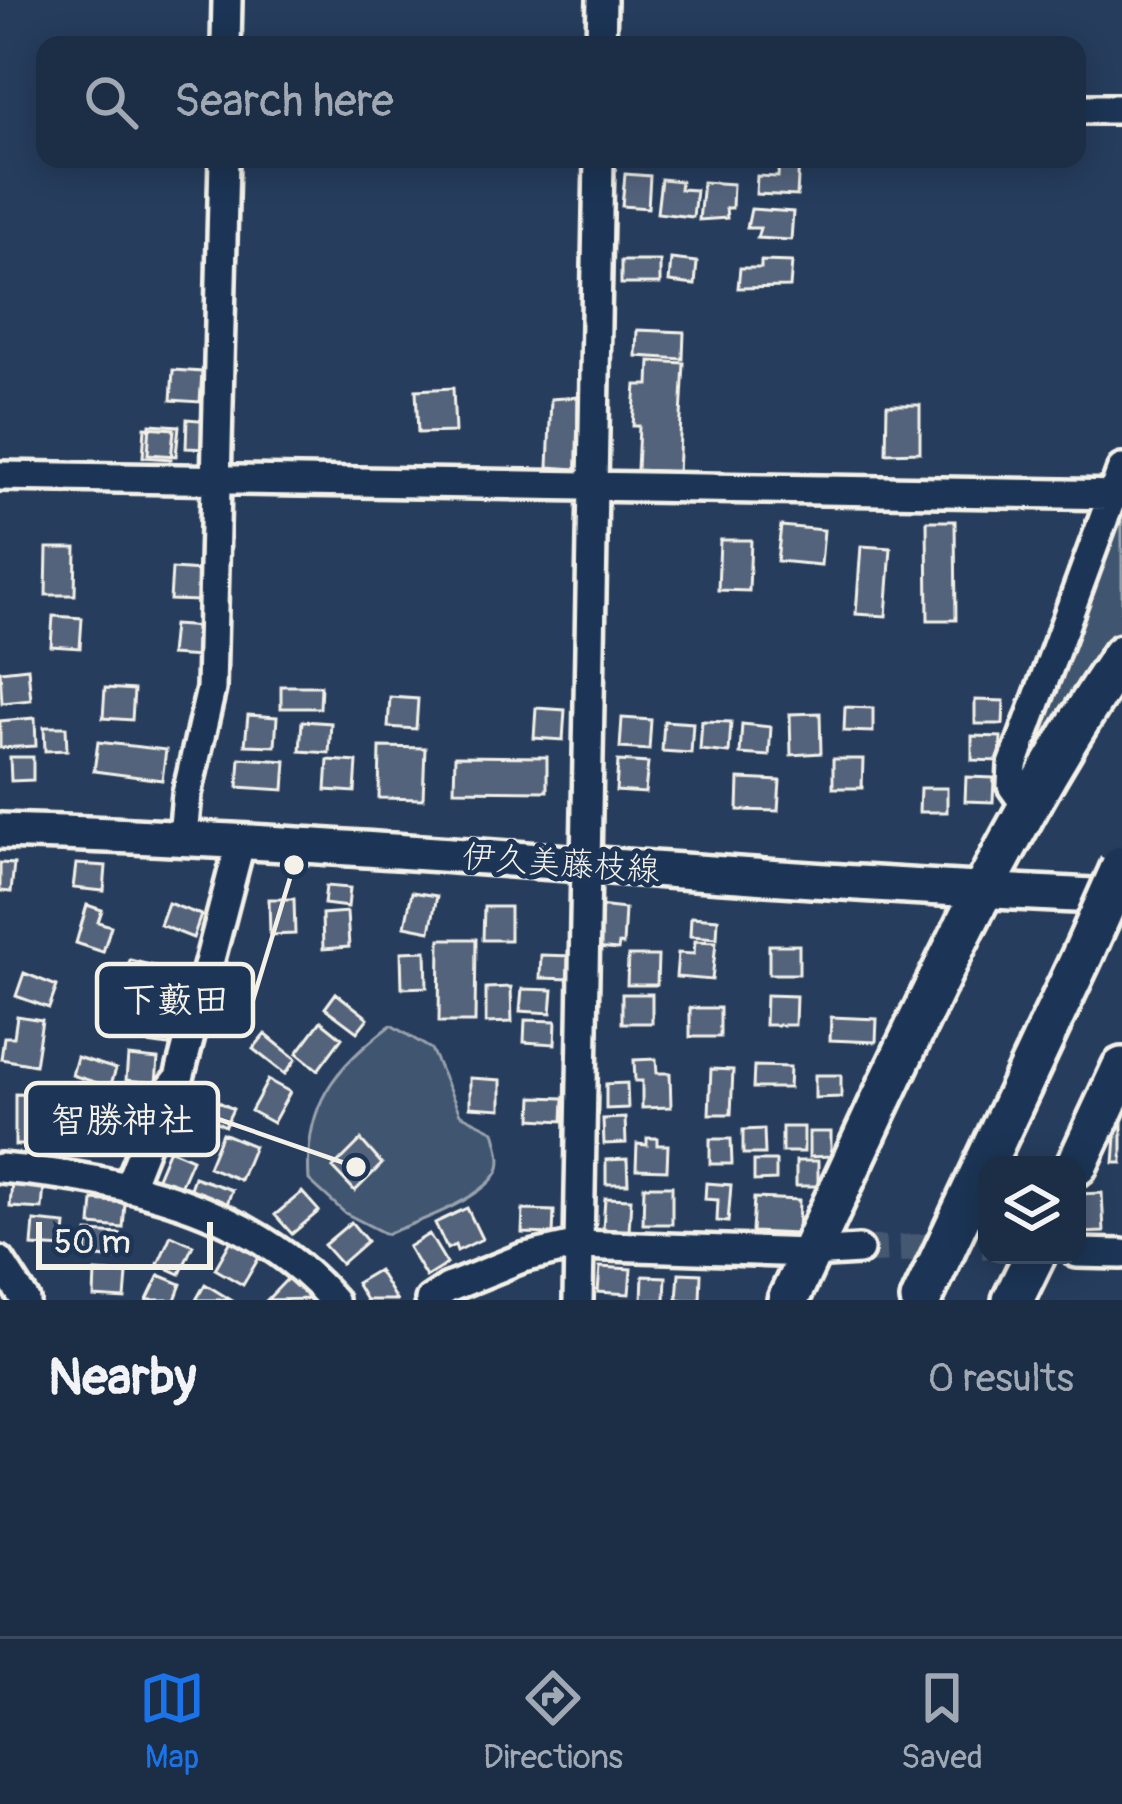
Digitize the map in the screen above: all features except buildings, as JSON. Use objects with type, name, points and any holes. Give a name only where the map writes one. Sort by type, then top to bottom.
[{"type":"highway","points":[[788,1300],[980,891],[1122,655]]},
{"type":"highway","points":[[921,1300],[1122,866]]},
{"type":"highway","points":[[1081,1156],[1122,1068]]},
{"type":"highway","points":[[1013,1300],[1031,1264]]},
{"type":"main road","name":"伊久美藤枝線","points":[[0,831],[183,836],[1122,897]]},
{"type":"street","points":[[226,36],[227,0]]},
{"type":"street","points":[[601,36],[602,0]]},
{"type":"street","points":[[1086,109],[1122,110]]},
{"type":"street","points":[[183,836],[212,689],[224,168]]},
{"type":"street","points":[[578,1300],[599,168]]},
{"type":"street","points":[[0,476],[593,487],[1119,486],[1012,765],[1012,786],[1027,807]]},
{"type":"street","points":[[128,1188],[164,1097],[179,1078],[241,840]]},
{"type":"street","points":[[0,1168],[70,1174],[234,1222],[308,1271],[333,1300]]},
{"type":"street","points":[[430,1300],[522,1258],[579,1245],[810,1253],[859,1250]]},
{"type":"street","points":[[1086,1252],[1122,1254]]},
{"type":"street","points":[[0,1261],[26,1300]]},
{"type":"shaded area","points":[[1122,523],[1122,632],[1037,767],[1025,763],[1115,528]]},
{"type":"shaded area","points":[[391,1025],[431,1049],[460,1114],[494,1131],[500,1159],[493,1178],[467,1199],[386,1234],[345,1213],[309,1180],[309,1154],[312,1130],[327,1090],[353,1057]]},
{"type":"tunnel","points":[[859,1250],[978,1245]]},
{"type":"place","name":"下藪田","points":[[294,865]]},
{"type":"place","name":"智勝神社","points":[[356,1167]]}]
